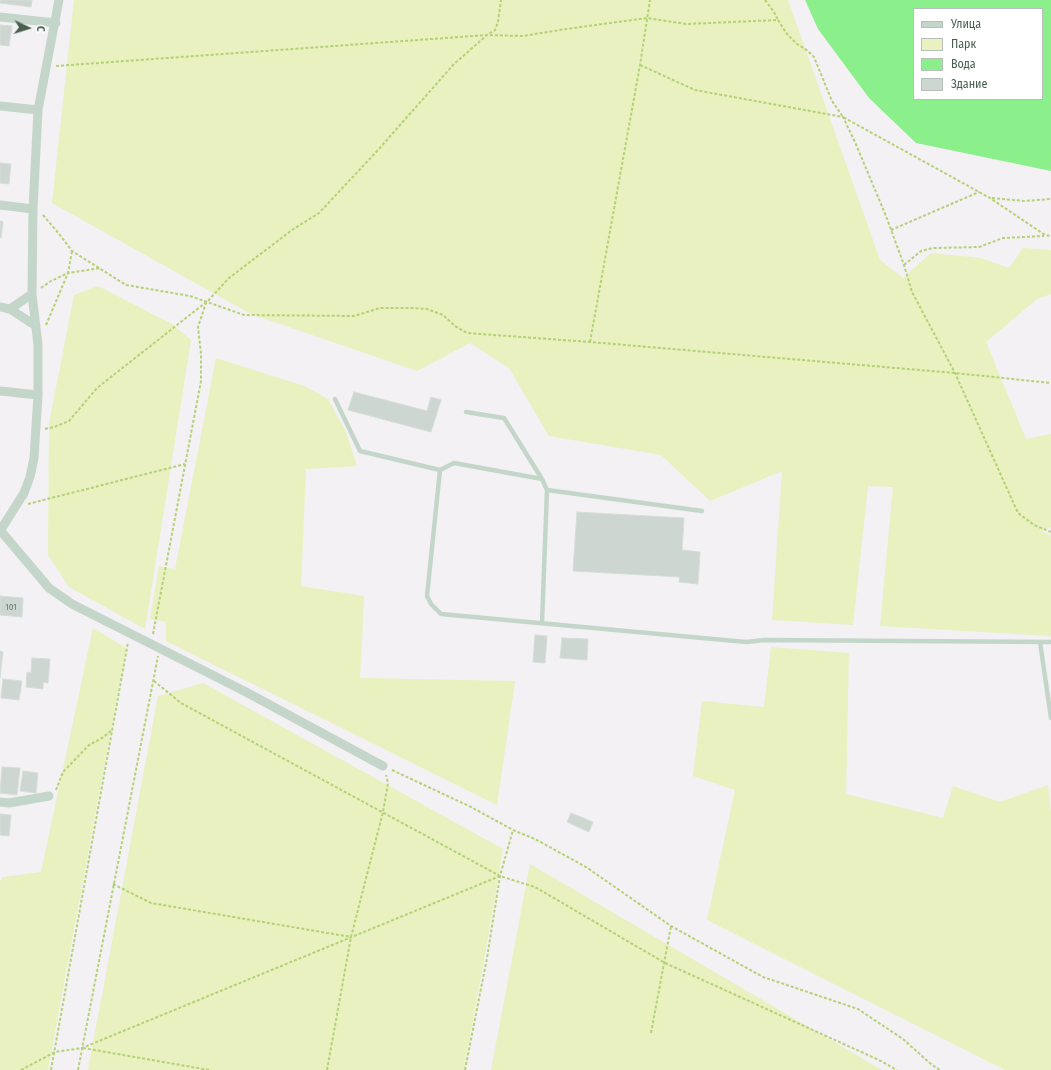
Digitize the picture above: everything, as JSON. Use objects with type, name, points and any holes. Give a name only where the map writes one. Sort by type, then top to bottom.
[{"type":"street","points":[[59,0],[56,23],[38,110],[33,209],[32,294],[38,345],[38,395],[34,458],[30,477],[24,493],[0,530],[49,588],[72,604],[246,692],[383,766]]},
{"type":"street","points":[[0,17],[56,23]]},
{"type":"street","points":[[0,106],[38,110]]},
{"type":"street","points":[[0,205],[33,209]]},
{"type":"street","points":[[10,309],[32,294]]},
{"type":"street","points":[[0,307],[10,309],[36,326]]},
{"type":"street","points":[[0,391],[38,395]]},
{"type":"street","points":[[0,802],[9,803],[49,796]]},
{"type":"lane","points":[[335,399],[360,451],[440,470],[454,463],[542,479]]},
{"type":"lane","points":[[466,412],[504,418],[542,479],[547,490],[542,623]]},
{"type":"lane","points":[[440,470],[428,596],[431,604],[441,614],[746,642],[764,640],[1051,642]]},
{"type":"lane","points":[[547,490],[702,511]]},
{"type":"lane","points":[[1040,642],[1051,718]]},
{"type":"path","points":[[36,431],[54,427],[69,421],[97,388],[206,303],[229,278],[292,230],[319,213],[378,150],[453,65],[487,35],[495,30],[501,0]]},
{"type":"path","points":[[590,342],[640,65],[650,0]]},
{"type":"path","points":[[765,0],[787,34],[814,57],[832,101],[843,117],[855,142],[891,230],[912,292],[955,372],[1018,513],[1034,525],[1051,532]]},
{"type":"path","points":[[46,67],[487,35],[523,36],[647,18],[686,24],[778,20]]},
{"type":"path","points":[[640,65],[695,90],[843,117],[980,192],[1045,235]]},
{"type":"path","points":[[891,230],[980,192]]},
{"type":"path","points":[[990,198],[1024,201],[1051,200]]},
{"type":"path","points":[[33,209],[43,215],[72,251],[126,285],[190,296],[206,303],[244,314],[354,316],[380,308],[427,309],[443,315],[455,326],[467,333],[955,372],[1051,383]]},
{"type":"path","points":[[904,265],[921,251],[927,249],[979,248],[1003,238],[1045,235],[1051,236]]},
{"type":"path","points":[[38,345],[68,273],[72,251]]},
{"type":"path","points":[[32,294],[51,281],[68,273],[101,268]]},
{"type":"path","points":[[78,1070],[113,884],[154,681],[155,645],[170,536],[201,381],[201,354],[198,327],[206,303]]},
{"type":"path","points":[[16,507],[185,464]]},
{"type":"path","points":[[51,1070],[130,632]]},
{"type":"path","points":[[154,681],[181,703],[500,876],[535,887],[665,963],[879,1060],[897,1070]]},
{"type":"path","points":[[49,796],[57,789],[63,772],[89,745],[102,738],[112,730]]},
{"type":"path","points":[[327,1070],[351,937],[383,812],[388,783],[383,766]]},
{"type":"path","points":[[383,766],[471,807],[513,830],[535,839],[586,867],[671,926],[763,977],[858,1009],[903,1039],[932,1065],[940,1070]]},
{"type":"path","points":[[465,1070],[487,958],[500,876],[513,830]]},
{"type":"path","points":[[21,1070],[54,1052],[82,1048],[500,876]]},
{"type":"path","points":[[113,884],[151,903],[351,937]]},
{"type":"path","points":[[652,1033],[671,926]]},
{"type":"path","points":[[82,1048],[210,1070]]},
{"type":"green space","points":[[74,0],[788,0],[880,260],[903,278],[931,253],[981,258],[1009,268],[1023,248],[1051,250],[1051,294],[1037,299],[986,342],[1026,439],[1051,434],[1051,527],[1042,531],[1051,536],[1051,640],[1050,636],[880,626],[893,487],[868,486],[853,625],[772,620],[782,471],[710,501],[661,455],[549,436],[509,368],[470,343],[417,371],[251,314],[52,203]]},
{"type":"green space","points":[[98,286],[172,324],[191,340],[145,629],[69,587],[48,555],[49,424],[74,295]]},
{"type":"green space","points":[[216,358],[304,386],[328,399],[346,432],[357,466],[306,469],[301,586],[364,596],[360,678],[515,681],[497,805],[166,641],[166,622],[150,619],[159,566],[175,569]]},
{"type":"green space","points":[[93,628],[126,648],[48,1070],[0,1070],[0,881],[3,877],[41,872]]},
{"type":"green space","points":[[771,647],[849,653],[846,794],[943,818],[953,786],[1000,802],[1048,785],[1051,813],[1051,1070],[1005,1070],[707,920],[735,790],[693,776],[702,701],[764,707]]},
{"type":"green space","points":[[203,683],[503,849],[464,1070],[88,1070],[158,696]]},
{"type":"green space","points":[[530,864],[882,1070],[491,1070]]},
{"type":"water","points":[[805,0],[1051,0],[1051,171],[916,143],[869,98],[818,29]]},
{"type":"building","points":[[0,0],[32,0],[31,7],[0,3]]},
{"type":"building","points":[[0,25],[12,26],[9,46],[0,45]]},
{"type":"building","points":[[0,163],[11,164],[9,184],[0,183]]},
{"type":"building","points":[[0,221],[3,222],[1,238],[0,237]]},
{"type":"building","points":[[354,392],[427,411],[431,397],[441,400],[431,432],[348,410]]},
{"type":"building","points":[[577,512],[684,518],[682,550],[700,552],[698,584],[679,582],[680,577],[573,571]]},
{"type":"building","points":[[0,596],[23,598],[22,617],[0,615]]},
{"type":"building","points":[[535,635],[547,636],[545,663],[533,662]]},
{"type":"building","points":[[562,638],[588,639],[587,660],[560,658]]},
{"type":"building","points":[[0,651],[3,652],[0,678]]},
{"type":"building","points":[[32,658],[50,659],[48,683],[43,682],[43,689],[26,687],[27,672],[31,673]]},
{"type":"building","points":[[3,679],[22,681],[19,700],[1,698]]},
{"type":"building","points":[[2,767],[20,768],[17,795],[0,793]]},
{"type":"building","points":[[23,771],[38,773],[36,793],[20,791]]},
{"type":"building","points":[[571,813],[593,822],[589,832],[567,822]]},
{"type":"building","points":[[0,814],[11,815],[9,836],[0,835]]}]
